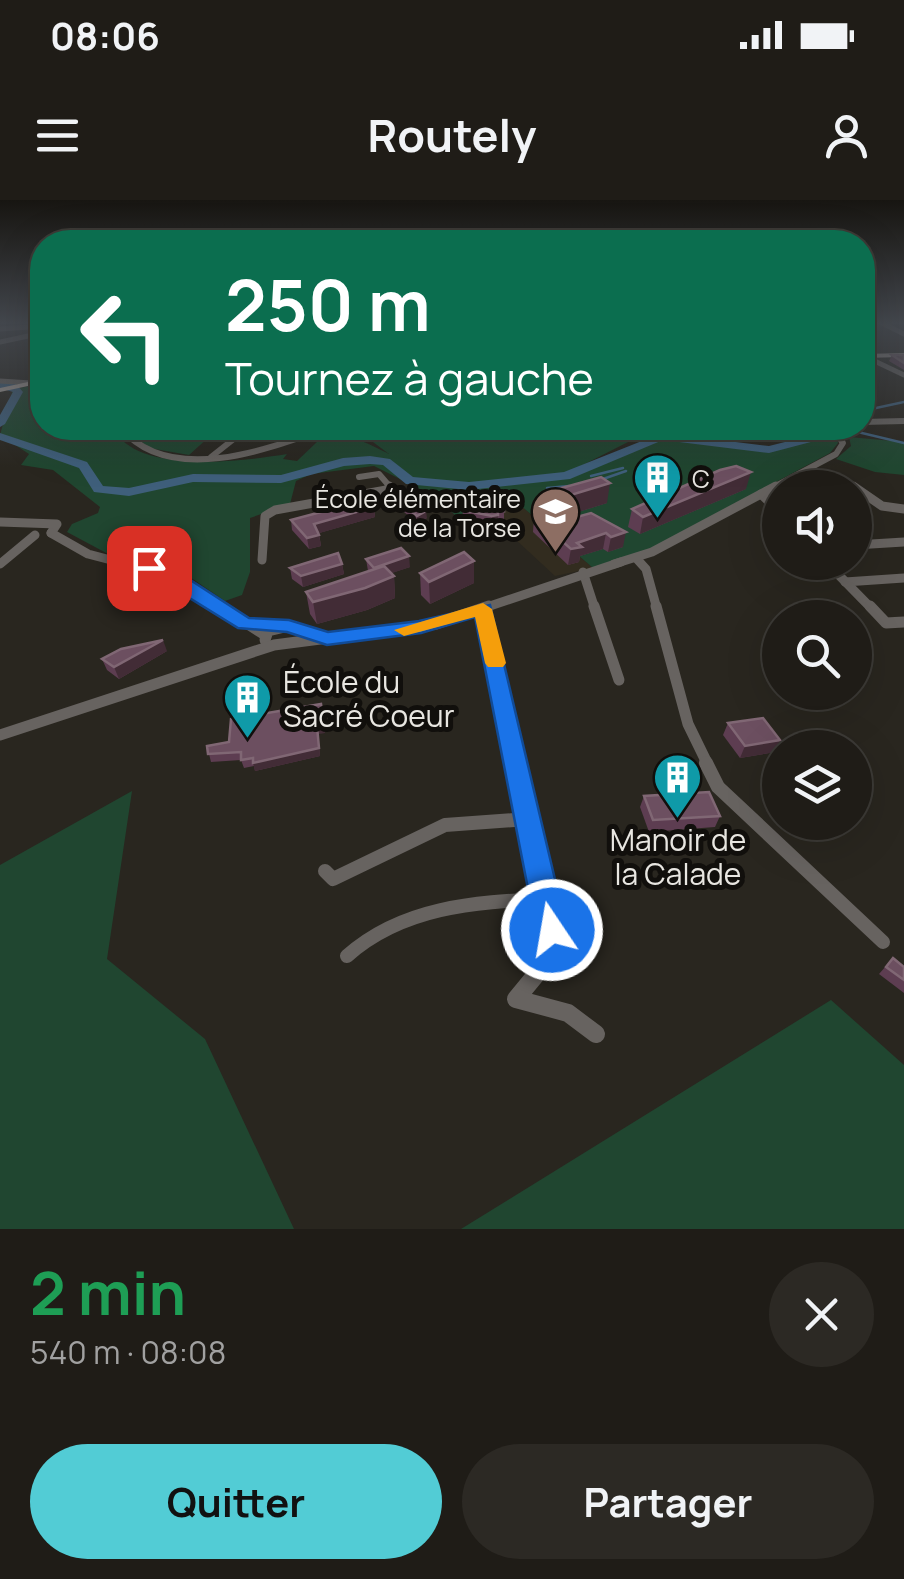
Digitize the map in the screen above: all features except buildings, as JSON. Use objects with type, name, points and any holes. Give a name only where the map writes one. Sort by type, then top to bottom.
[{"type":"main road","points":[[16,387],[30,383]]},
{"type":"main road","points":[[0,390],[30,384]]},
{"type":"street","points":[[0,381],[30,383]]},
{"type":"street","points":[[875,422],[904,421]]},
{"type":"street","points":[[127,440],[146,450],[244,460],[286,451]]},
{"type":"street","points":[[212,456],[232,440]]},
{"type":"street","points":[[212,456],[262,451],[293,440]]},
{"type":"street","points":[[807,470],[836,454],[842,440]]},
{"type":"street","points":[[262,560],[265,516],[275,510],[392,489],[379,474],[358,477]]},
{"type":"street","points":[[0,522],[52,533],[88,554],[172,576],[270,637],[327,639],[421,627],[530,594],[636,558],[761,494]]},
{"type":"street","points":[[872,499],[882,506],[904,509]]},
{"type":"street","points":[[0,564],[35,531]]},
{"type":"street","points":[[872,544],[903,542]]},
{"type":"street","points":[[636,558],[646,569],[688,724],[718,787],[883,942]]},
{"type":"street","points":[[585,574],[619,680]]},
{"type":"street","points":[[845,582],[904,578]]},
{"type":"street","points":[[845,582],[886,623],[904,622]]},
{"type":"street","points":[[483,609],[545,900],[552,953],[544,969],[516,999],[568,1014],[596,1034]]},
{"type":"street","points":[[0,736],[248,654],[289,626],[295,637]]},
{"type":"street","points":[[325,871],[333,879],[445,824],[528,818]]},
{"type":"street","points":[[347,956],[365,936],[396,922],[494,903],[545,900]]},
{"type":"shaded area","name":"École élémentaire de la Torse","points":[[519,504],[593,568],[555,576],[503,528],[479,533],[466,515],[490,505]]},
{"type":"green space","points":[[30,386],[30,440],[123,440],[152,456],[199,462],[287,454],[283,459],[297,461],[319,440],[357,440],[389,454],[370,440],[630,440],[569,472],[627,454],[648,441],[700,440],[738,448],[802,440],[838,443],[830,453],[798,470],[762,470],[762,489],[647,551],[593,568],[519,504],[490,505],[459,519],[436,497],[374,466],[311,474],[296,481],[290,504],[250,518],[250,572],[242,595],[225,601],[181,571],[110,555],[67,532],[72,524],[98,513],[100,507],[53,470],[21,465],[29,454],[0,435],[13,389]]},
{"type":"green space","points":[[140,440],[206,440],[189,455],[149,448]]},
{"type":"green space","points":[[850,440],[904,442],[904,475],[875,472],[836,459],[851,446]]},
{"type":"green space","points":[[132,791],[107,959],[205,1039],[294,1229],[0,1229],[0,865]]},
{"type":"green space","points":[[831,1000],[904,1065],[904,1229],[461,1229]]},
{"type":"waterway","points":[[0,385],[13,386],[18,392],[0,424]]},
{"type":"waterway","points":[[875,408],[904,402]]},
{"type":"waterway","points":[[0,436],[83,465],[99,489],[129,492],[193,478],[281,479],[343,462],[370,460],[386,462],[410,481],[469,486],[566,476],[652,440]]},
{"type":"waterway","points":[[875,436],[904,443]]},
{"type":"waterway","points":[[693,440],[769,450],[807,440]]},
{"type":"waterway","points":[[591,476],[623,468]]},
{"type":"waterway","points":[[603,479],[626,471]]},
{"type":"waterway","points":[[547,488],[569,486]]},
{"type":"slow traffic","points":[[404,630],[483,609],[495,663]]},
{"type":"place","name":"C","points":[[657,520]]},
{"type":"place","name":"École élémentaire de la Torse","points":[[556,554]]},
{"type":"place","name":"École du Sacré Coeur","points":[[248,740]]},
{"type":"place","name":"Manoir de la Calade","points":[[678,820]]},
{"type":"route","points":[[149,568],[172,576],[245,624],[289,626],[327,639],[421,627],[483,609],[552,930]]}]
